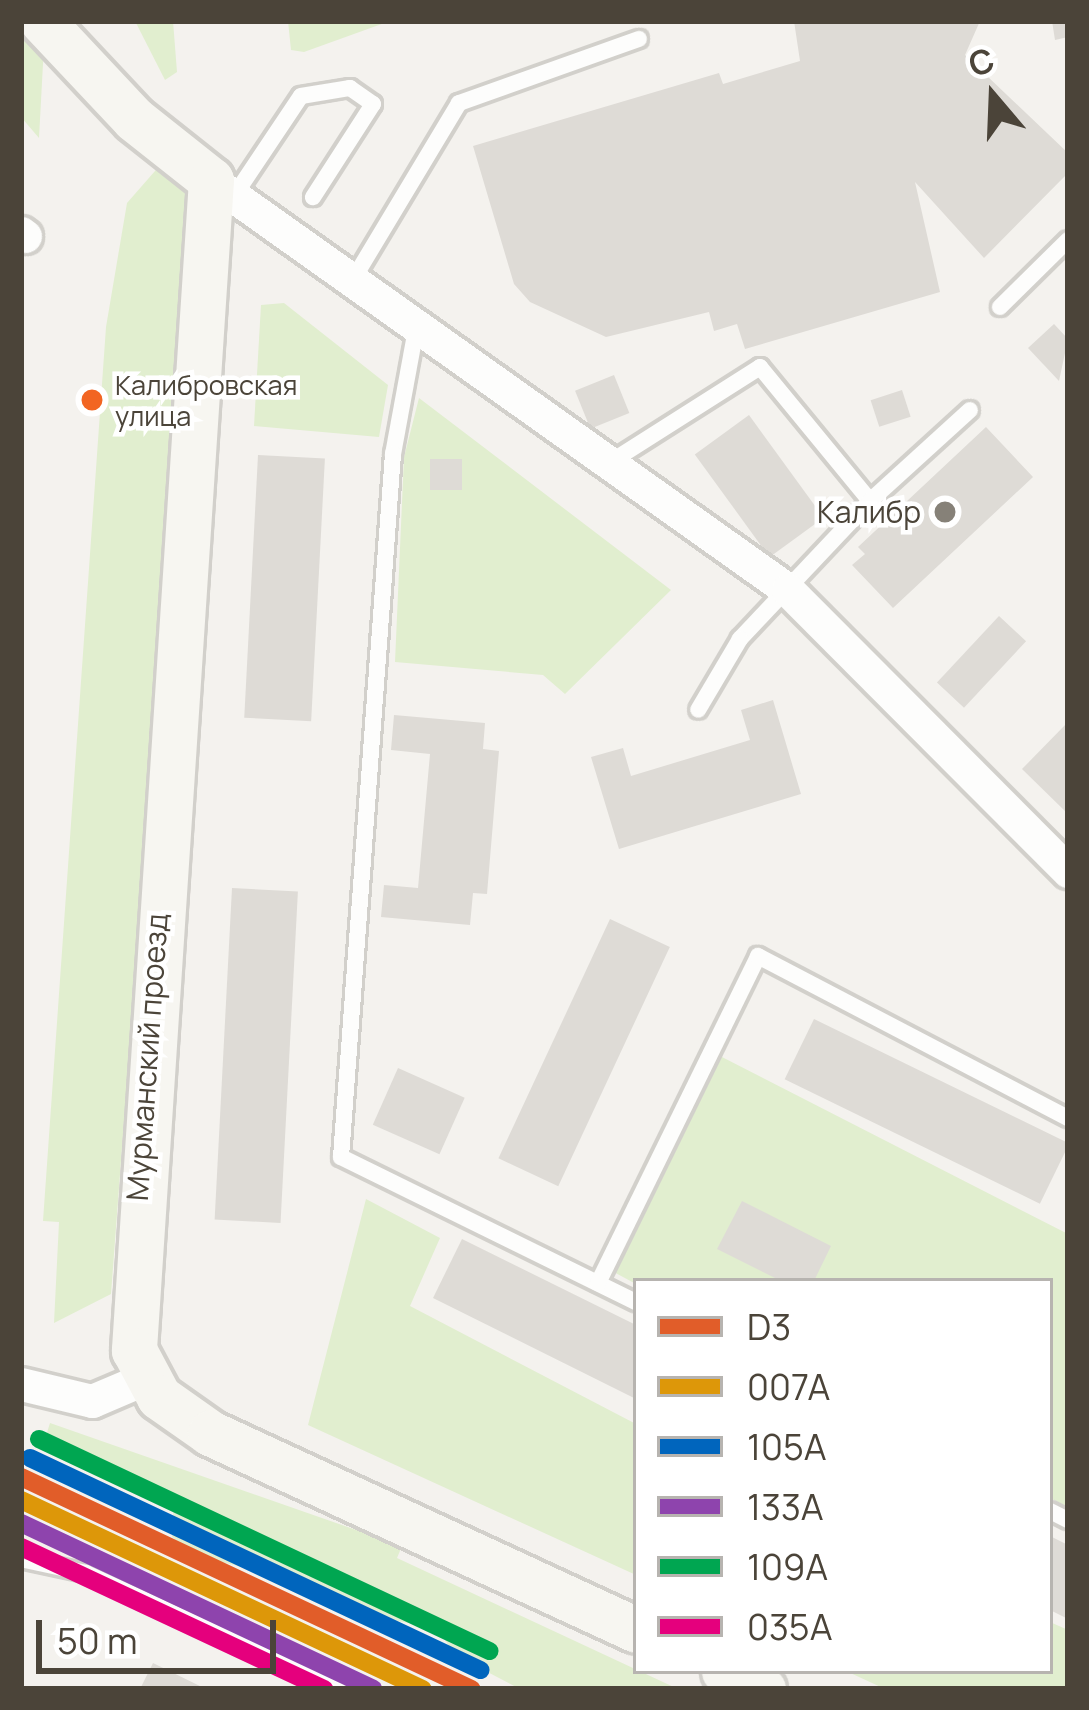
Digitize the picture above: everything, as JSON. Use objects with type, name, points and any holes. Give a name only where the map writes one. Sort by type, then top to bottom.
[{"type":"street","points":[[42,21],[81,40],[157,139],[351,284],[788,590],[1068,871]]},
{"type":"street","name":"Мурманский проезд","points":[[146,1378],[128,1310],[223,188]]},
{"type":"street","points":[[21,1384],[92,1401],[146,1378],[210,1433],[633,1629]]},
{"type":"street","points":[[730,1674],[763,1689]]},
{"type":"lane","points":[[351,284],[459,103],[639,39]]},
{"type":"lane","points":[[223,188],[301,96],[350,88],[373,104],[313,197]]},
{"type":"lane","points":[[1000,307],[1068,240]]},
{"type":"lane","points":[[416,329],[393,454],[341,1157],[633,1300]]},
{"type":"lane","points":[[608,464],[760,367],[869,501]]},
{"type":"lane","points":[[698,710],[740,639],[869,501],[970,410]]},
{"type":"lane","points":[[598,1283],[758,956],[1068,1118]]},
{"type":"lane","points":[[21,1558],[86,1573],[338,1689]]},
{"type":"green space","points":[[21,21],[44,45],[39,138],[21,117]]},
{"type":"green space","points":[[135,21],[173,21],[177,72],[165,80]]},
{"type":"green space","points":[[288,21],[390,21],[304,52],[291,50]]},
{"type":"green space","points":[[162,163],[186,183],[192,215],[111,1294],[54,1323],[59,1222],[43,1221],[106,327],[127,203]]},
{"type":"green space","points":[[284,303],[388,385],[379,437],[254,426],[261,305]]},
{"type":"green space","points":[[419,398],[671,590],[565,694],[543,675],[395,662],[404,457]]},
{"type":"green space","points":[[720,1056],[1068,1234],[1068,1507],[1053,1500],[1053,1278],[633,1278],[633,1282],[610,1270]]},
{"type":"green space","points":[[366,1199],[440,1238],[410,1306],[633,1422],[633,1574],[308,1425]]},
{"type":"green space","points":[[50,1423],[402,1546],[397,1558],[633,1668],[633,1674],[646,1674],[678,1689],[520,1689],[455,1655],[437,1628],[369,1616],[294,1578],[198,1557],[172,1537],[174,1502],[44,1442]]},
{"type":"green space","points":[[1053,1623],[1068,1630],[1068,1689],[885,1689],[852,1674],[1053,1674]]},
{"type":"building","points":[[794,21],[980,21],[965,55],[1068,153],[1068,173],[984,258],[915,182],[940,292],[745,349],[737,324],[714,331],[709,312],[606,337],[530,302],[514,284],[473,146],[719,73],[723,84],[800,61]]},
{"type":"building","points":[[1052,21],[1068,21],[1068,37],[1055,40]]},
{"type":"building","points":[[1054,324],[1068,339],[1059,381],[1028,348]]},
{"type":"building","points":[[614,375],[629,413],[590,429],[575,391]]},
{"type":"building","points":[[902,390],[911,417],[879,427],[871,400]]},
{"type":"building","points":[[749,415],[824,518],[769,557],[695,454]]},
{"type":"building","name":"Калибр","points":[[986,427],[1033,477],[893,608],[852,565],[865,554],[858,547]]},
{"type":"building","points":[[258,455],[325,459],[311,721],[244,718]]},
{"type":"building","points":[[430,459],[462,459],[462,490],[430,490]]},
{"type":"building","points":[[999,616],[1026,641],[964,708],[937,683]]},
{"type":"building","points":[[773,700],[801,794],[619,849],[591,757],[623,748],[631,776],[750,740],[741,710]]},
{"type":"building","points":[[394,715],[485,723],[483,749],[499,751],[487,894],[473,893],[470,925],[381,917],[384,885],[418,888],[430,754],[391,750]]},
{"type":"building","points":[[1068,722],[1068,814],[1022,769]]},
{"type":"building","points":[[232,888],[298,891],[281,1223],[215,1220]]},
{"type":"building","points":[[610,919],[670,947],[558,1186],[498,1158]]},
{"type":"building","points":[[814,1019],[1068,1143],[1040,1204],[785,1079]]},
{"type":"building","points":[[398,1068],[465,1098],[439,1154],[373,1125]]},
{"type":"building","points":[[742,1201],[831,1246],[815,1278],[775,1278],[717,1249]]},
{"type":"building","points":[[462,1239],[633,1324],[633,1398],[433,1298]]},
{"type":"building","points":[[1053,1538],[1068,1545],[1068,1619],[1053,1612]]},
{"type":"building","points":[[153,1663],[206,1689],[140,1689]]},
{"type":"transit line","name":"109А","points":[[39,1439],[490,1651]]},
{"type":"transit line","name":"105А","points":[[30,1458],[481,1670]]},
{"type":"transit line","name":"D3","points":[[21,1477],[472,1689]]},
{"type":"transit line","name":"007А","points":[[21,1500],[423,1689]]},
{"type":"transit line","name":"133А","points":[[21,1523],[373,1689]]},
{"type":"transit line","name":"035А","points":[[21,1547],[324,1689]]},
{"type":"place","name":"Калибровская улица","points":[[92,400]]},
{"type":"place","name":"Калибр","points":[[945,512]]}]
